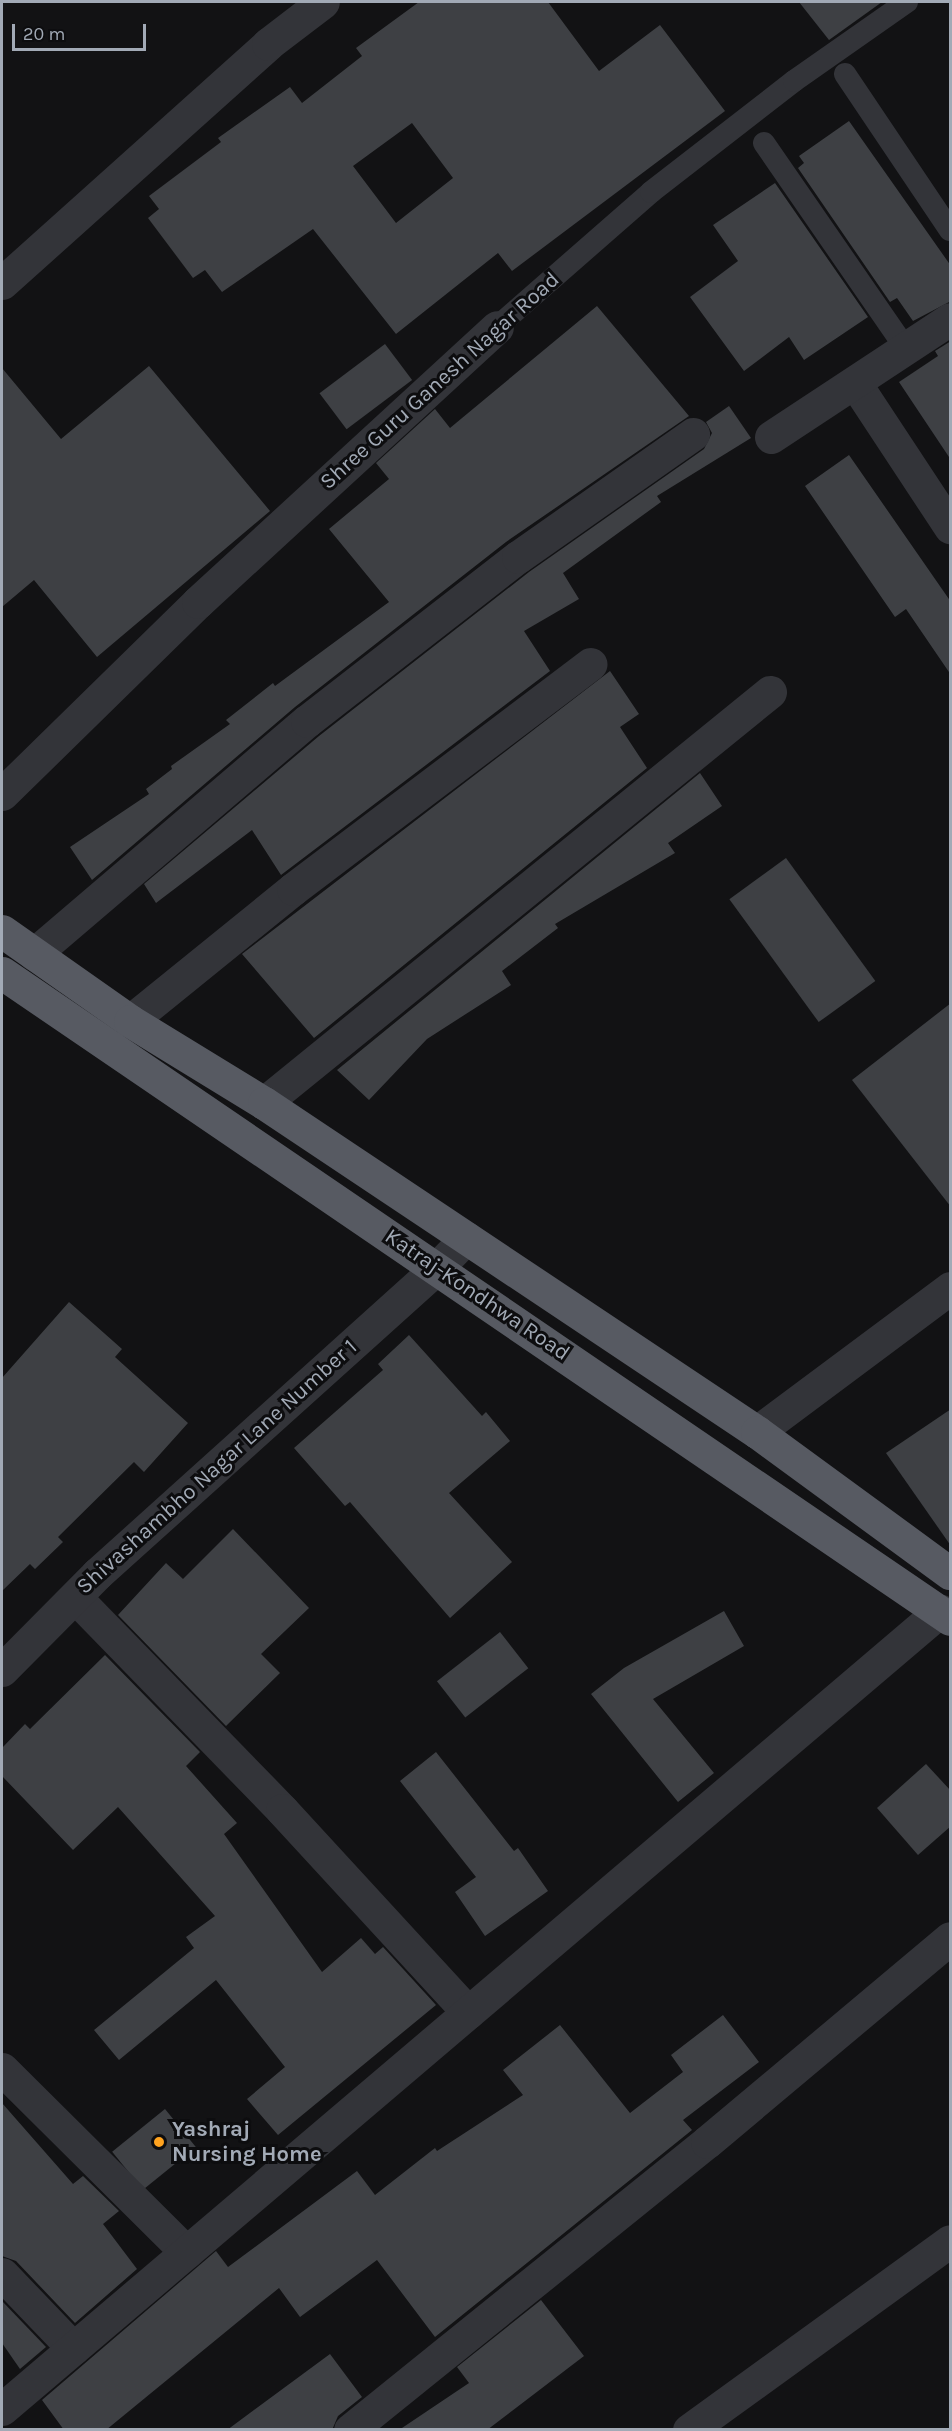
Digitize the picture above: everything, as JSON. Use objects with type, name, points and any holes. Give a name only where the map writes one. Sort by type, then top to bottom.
[{"type":"highway","name":"Katraj-Kondhwa Road","points":[[2,931],[130,1021],[264,1103],[757,1432],[951,1573]]},
{"type":"highway","name":"Katraj-Kondhwa Road","points":[[2,973],[945,1615]]},
{"type":"street","points":[[2,283],[268,44],[324,2]]},
{"type":"street","points":[[771,437],[951,319]]},
{"type":"street","name":"Shree Guru Ganesh Nagar Road","points":[[2,794],[198,602],[497,327]]},
{"type":"street","points":[[855,383],[951,527]]},
{"type":"street","points":[[34,954],[307,721],[518,557],[693,434]]},
{"type":"street","points":[[130,1021],[293,889],[590,664]]},
{"type":"street","points":[[264,1103],[770,692]]},
{"type":"street","name":"Shivashambho Nagar Lane Number 1","points":[[2,1670],[75,1597],[437,1268],[466,1238]]},
{"type":"street","points":[[757,1432],[951,1288]]},
{"type":"street","points":[[75,1597],[282,1810],[468,2013]]},
{"type":"street","points":[[2,2409],[468,2013],[945,1615]]},
{"type":"street","points":[[350,2430],[707,2142],[951,1938]]},
{"type":"street","points":[[2,2069],[186,2252]]},
{"type":"street","points":[[689,2430],[951,2241]]},
{"type":"street","points":[[2,2274],[73,2348]]},
{"type":"lane","name":"Shree Guru Ganesh Nagar Road","points":[[497,327],[651,192],[794,81],[907,2]]},
{"type":"lane","points":[[845,74],[951,230]]},
{"type":"lane","points":[[764,143],[906,349]]},
{"type":"building","points":[[419,2],[548,2],[599,71],[660,25],[725,111],[512,271],[498,253],[396,334],[313,229],[222,292],[205,270],[193,278],[148,218],[159,209],[149,196],[221,142],[218,138],[290,87],[302,103],[362,56],[356,48]],"holes":[[[412,123],[453,178],[396,223],[353,166]]]},
{"type":"building","points":[[799,2],[882,2],[829,40]]},
{"type":"building","points":[[849,121],[951,266],[951,301],[913,321],[897,298],[890,302],[798,168],[804,163],[799,156]]},
{"type":"building","points":[[775,183],[868,317],[804,360],[789,337],[744,371],[690,297],[738,261],[713,225]]},
{"type":"building","points":[[597,306],[689,416],[506,542],[295,707],[92,880],[70,847],[149,794],[146,789],[172,769],[171,766],[230,724],[226,720],[273,683],[275,686],[389,602],[329,529],[389,479],[376,463],[435,409],[450,428]]},
{"type":"building","points":[[951,341],[951,460],[899,382],[938,356],[935,351]]},
{"type":"building","points":[[385,344],[412,380],[347,429],[320,393]]},
{"type":"building","points":[[149,366],[270,511],[97,657],[34,580],[2,607],[2,368],[61,439]]},
{"type":"building","points":[[729,406],[751,438],[657,496],[661,502],[563,573],[579,599],[524,631],[550,671],[281,875],[252,830],[156,903],[144,884],[319,736],[529,572],[704,449],[712,433],[706,422]]},
{"type":"building","points":[[849,455],[951,602],[951,675],[906,609],[895,617],[805,486]]},
{"type":"building","points":[[610,671],[639,714],[620,727],[647,768],[314,1038],[242,954]]},
{"type":"building","points":[[700,773],[722,806],[668,843],[675,853],[555,924],[558,928],[502,971],[511,985],[427,1039],[369,1100],[337,1070]]},
{"type":"building","points":[[786,858],[875,981],[819,1022],[729,899]]},
{"type":"building","points":[[951,1003],[951,1207],[852,1080]]},
{"type":"building","points":[[69,1302],[122,1349],[115,1357],[188,1423],[144,1472],[134,1462],[58,1537],[63,1542],[35,1569],[30,1564],[2,1591],[2,1378]]},
{"type":"building","points":[[409,1335],[482,1416],[486,1412],[510,1441],[449,1493],[512,1562],[450,1618],[350,1502],[345,1506],[294,1448],[383,1370],[378,1364]]},
{"type":"building","points":[[951,1409],[951,1546],[886,1453]]},
{"type":"building","points":[[233,1529],[309,1608],[261,1654],[280,1673],[226,1726],[118,1615],[166,1563],[183,1579]]},
{"type":"building","points":[[724,1611],[744,1646],[653,1699],[714,1773],[678,1802],[591,1694],[624,1668]]},
{"type":"building","points":[[500,1632],[528,1668],[465,1718],[437,1681]]},
{"type":"building","points":[[105,1655],[200,1752],[186,1766],[237,1823],[224,1834],[322,1972],[361,1938],[375,1954],[383,1947],[436,2005],[278,2135],[247,2099],[285,2067],[216,1980],[119,2060],[94,2030],[194,1948],[186,1937],[215,1916],[118,1807],[73,1850],[2,1776],[2,1748],[25,1724],[30,1729]]},
{"type":"building","points":[[436,1752],[514,1851],[518,1848],[548,1891],[485,1936],[455,1892],[476,1877],[400,1781]]},
{"type":"building","points":[[926,1764],[951,1791],[951,1826],[918,1855],[877,1808]]},
{"type":"building","points":[[723,2015],[759,2062],[683,2120],[692,2130],[435,2337],[377,2260],[300,2317],[279,2288],[106,2430],[64,2430],[42,2400],[216,2251],[228,2267],[357,2171],[375,2195],[435,2148],[437,2151],[523,2095],[503,2070],[560,2025],[630,2113],[683,2072],[671,2055]]},
{"type":"building","points":[[2,2103],[73,2184],[83,2176],[119,2211],[103,2224],[137,2269],[75,2323],[16,2261],[2,2256]]},
{"type":"building","points":[[165,2109],[196,2147],[143,2190],[112,2152]]},
{"type":"building","points":[[541,2300],[584,2356],[487,2430],[399,2430],[469,2383],[457,2367]]},
{"type":"building","points":[[2,2301],[46,2347],[20,2369],[2,2343]]},
{"type":"building","points":[[330,2354],[362,2397],[338,2416],[332,2430],[227,2430]]},
{"type":"place","name":"Yashraj Nursing Home","points":[[159,2142]]}]
